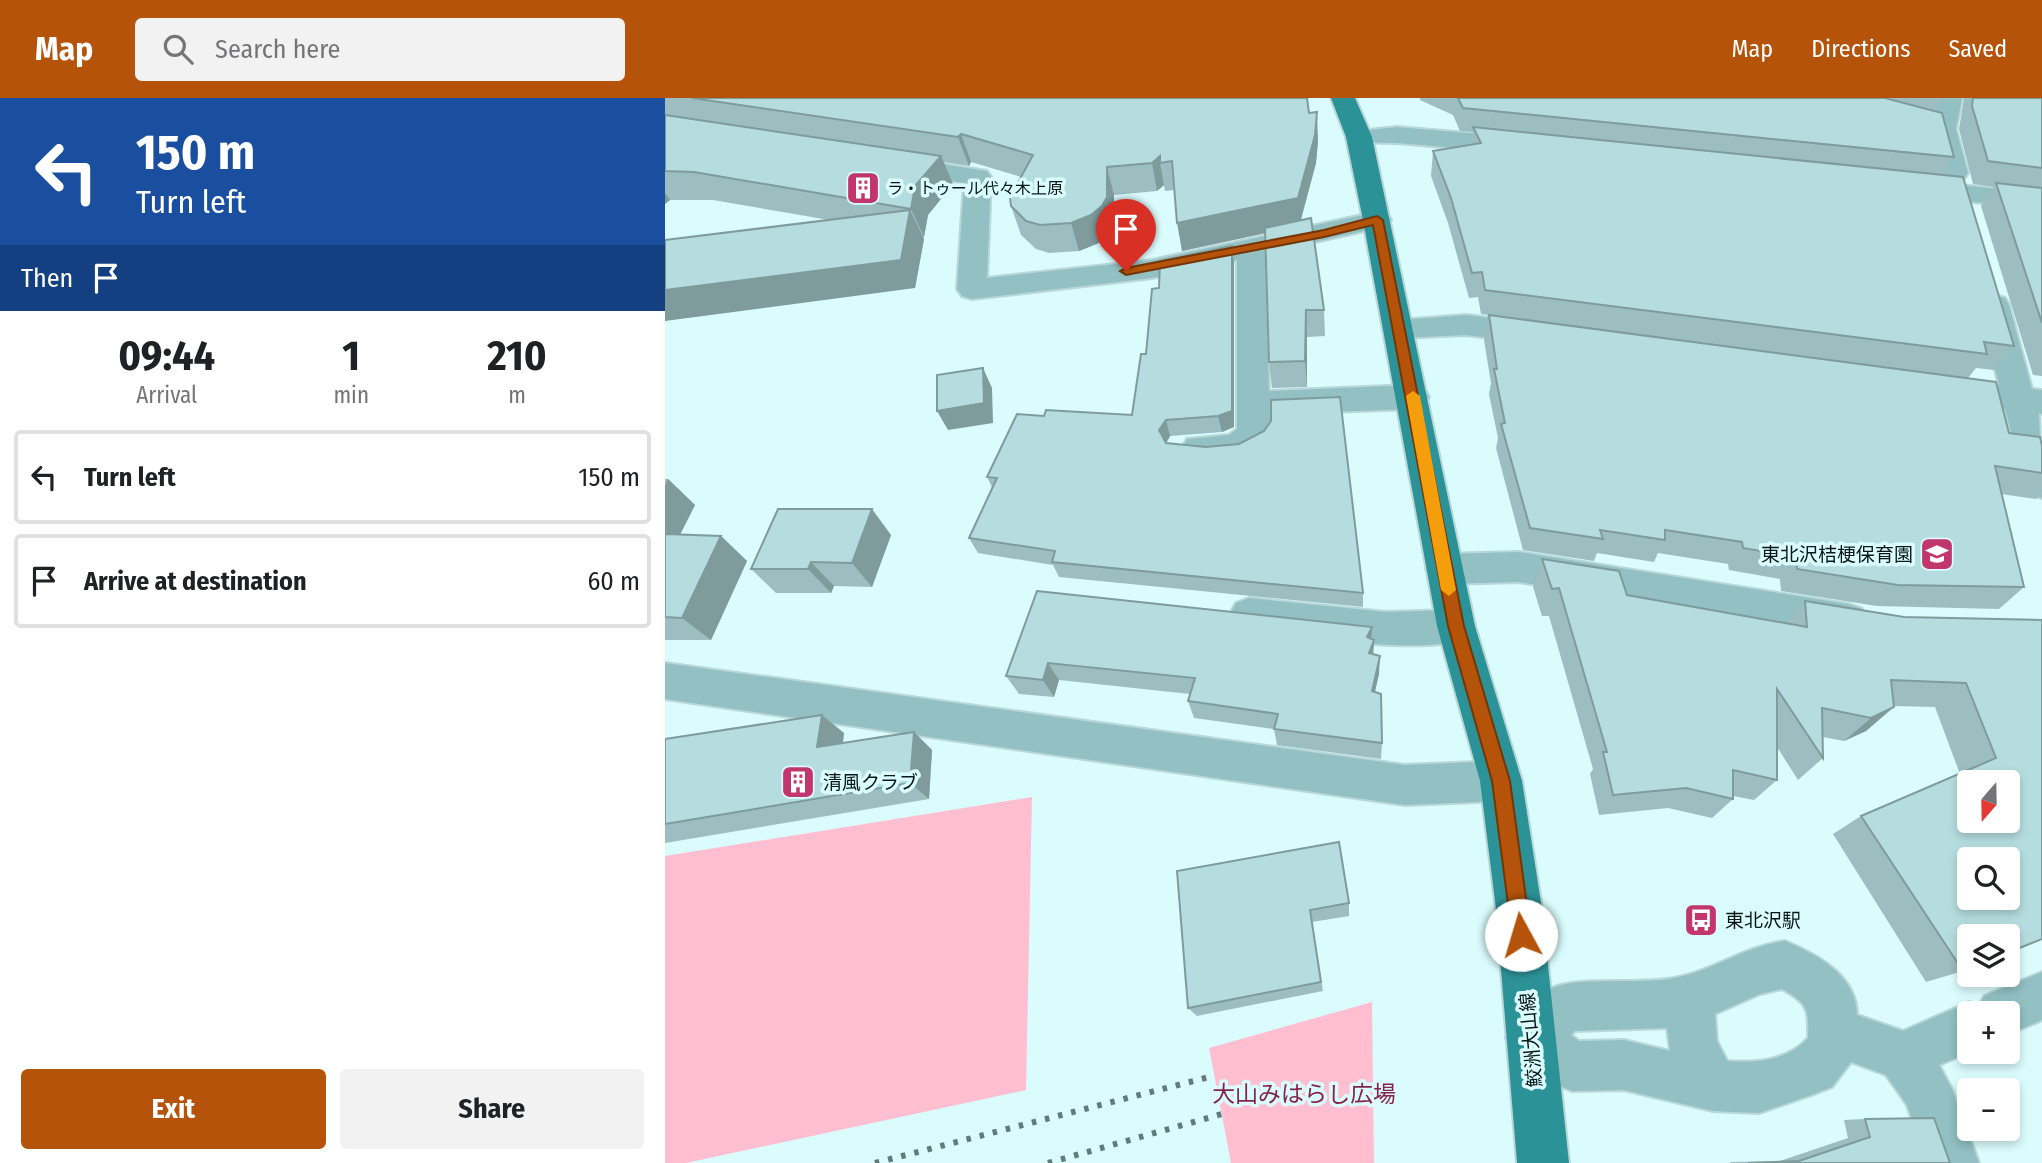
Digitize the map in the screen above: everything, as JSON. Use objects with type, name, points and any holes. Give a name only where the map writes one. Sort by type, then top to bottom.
[{"type":"main road","name":"鮫洲大山線","points":[[1343,98],[1359,137],[1377,220],[1456,626],[1501,781],[1519,909],[1543,1163]]},
{"type":"street","points":[[1950,98],[1943,129],[1965,206]]},
{"type":"street","points":[[1916,122],[1943,129]]},
{"type":"street","points":[[1359,137],[1397,135],[1556,150]]},
{"type":"street","points":[[869,160],[978,177],[972,289],[1152,269],[1251,246],[1324,234],[1377,220]]},
{"type":"street","points":[[1892,186],[1965,206],[2042,202]]},
{"type":"street","points":[[1183,448],[1235,447],[1254,435],[1251,246]]},
{"type":"street","points":[[1985,273],[2032,400],[2042,485]]},
{"type":"street","points":[[1399,328],[1466,325],[1571,338]]},
{"type":"street","points":[[1925,386],[2032,400]]},
{"type":"street","points":[[1253,403],[1413,397]]},
{"type":"street","points":[[1444,569],[1519,567],[1877,625]]},
{"type":"street","points":[[1221,611],[1386,628],[1456,626]]},
{"type":"street","points":[[665,681],[1405,785],[1501,781]]},
{"type":"street","points":[[1785,965],[1815,981],[1833,1010],[1832,1048],[1814,1069],[1759,1088],[1713,1086],[1624,1065],[1572,1066],[1531,1038],[1566,1007],[1615,1008],[1690,999],[1738,976],[1770,966],[1785,965]]},
{"type":"street","points":[[2020,1005],[2042,996]]},
{"type":"street","points":[[1690,999],[1692,1045],[1713,1086]]},
{"type":"street","points":[[1834,1032],[1903,1056],[1927,1089],[1953,1163]]},
{"type":"street","points":[[1903,1056],[1957,1032]]},
{"type":"green space","points":[[1032,797],[1026,1090],[686,1163],[665,1163],[665,856]]},
{"type":"green space","name":"大山みはらし広場","points":[[1372,1002],[1374,1163],[1231,1163],[1209,1048]]},
{"type":"building","points":[[692,98],[1307,98],[1309,113],[1317,112],[1315,135],[1298,198],[1177,223],[1172,161],[1160,163],[1160,156],[1152,163],[1107,167],[1107,197],[1102,206],[1091,215],[1071,223],[1040,225],[1026,221],[1011,206],[1010,197],[1033,155],[961,134],[958,137]]},
{"type":"building","points":[[1458,98],[1885,98],[1942,113],[1954,157],[1463,108]]},
{"type":"building","points":[[1973,98],[2042,98],[2042,168],[1988,161],[1972,106]]},
{"type":"building","points":[[665,115],[941,156],[915,186],[911,209],[694,172],[665,171]]},
{"type":"building","points":[[1473,127],[1963,177],[2014,346],[1984,342],[1987,354],[1485,290],[1482,272],[1472,273],[1451,198],[1433,151],[1481,143]]},
{"type":"building","points":[[1996,183],[2042,188],[2042,323]]},
{"type":"building","points":[[910,210],[901,260],[665,290],[665,240]]},
{"type":"building","points":[[1311,218],[1324,310],[1306,310],[1305,361],[1269,362],[1265,228]]},
{"type":"building","points":[[1232,246],[1232,411],[1218,416],[1166,420],[1159,430],[1166,443],[1206,447],[1239,444],[1264,431],[1271,421],[1271,400],[1340,397],[1363,593],[1052,562],[1055,551],[969,538],[997,478],[987,477],[1017,414],[1044,416],[1046,410],[1132,415],[1141,354],[1146,354],[1152,289],[1159,288],[1160,261]]},
{"type":"building","points":[[1489,315],[1996,382],[2009,433],[2040,437],[2042,446],[2042,473],[1995,466],[2024,587],[1898,585],[1797,569],[1796,557],[1743,548],[1742,542],[1665,530],[1665,540],[1600,530],[1603,539],[1530,528],[1501,424],[1505,423],[1494,369],[1497,369]]},
{"type":"building","points":[[983,368],[984,403],[937,411],[937,375]]},
{"type":"building","points":[[778,509],[872,509],[852,563],[811,562],[808,569],[751,569]]},
{"type":"building","points":[[665,534],[721,536],[682,618],[665,617]]},
{"type":"building","points":[[1542,559],[1619,571],[1627,595],[1807,627],[1805,601],[1904,617],[2042,620],[2042,939],[2020,948],[2020,924],[1957,924],[1957,962],[1861,816],[1957,775],[1957,833],[2020,833],[2020,770],[1968,770],[1996,758],[1966,683],[1891,680],[1894,707],[1871,718],[1822,708],[1823,758],[1777,689],[1777,780],[1733,770],[1733,799],[1686,788],[1613,795],[1603,752],[1607,752],[1559,588],[1552,589]]},
{"type":"building","points":[[1037,591],[1372,627],[1367,637],[1374,640],[1369,653],[1380,656],[1372,691],[1381,694],[1382,743],[1274,729],[1278,714],[1188,701],[1195,678],[1048,663],[1043,680],[1006,676]]},
{"type":"building","name":"清風クラブ","points":[[822,715],[817,747],[914,732],[910,783],[665,824],[665,739]]},
{"type":"building","points":[[1339,842],[1349,903],[1310,910],[1321,982],[1188,1008],[1177,871]]},
{"type":"building","points":[[1934,1118],[1950,1163],[1748,1163],[1799,1161],[1870,1137],[1865,1119]]},
{"type":"railway","points":[[875,1163],[1213,1076]]},
{"type":"railway","points":[[1048,1163],[1222,1114]]},
{"type":"slow traffic","points":[[1413,396],[1449,590]]},
{"type":"place","name":"ラ・トゥール代々木上原","points":[[863,188]]},
{"type":"place","name":"東北沢桔梗保育園","points":[[1937,554]]},
{"type":"place","name":"清風クラブ","points":[[798,782]]},
{"type":"place","name":"東北沢駅","points":[[1701,920]]},
{"type":"route","points":[[1126,271],[1152,269],[1299,236],[1324,234],[1377,220],[1456,626],[1501,781],[1521,935]]}]
